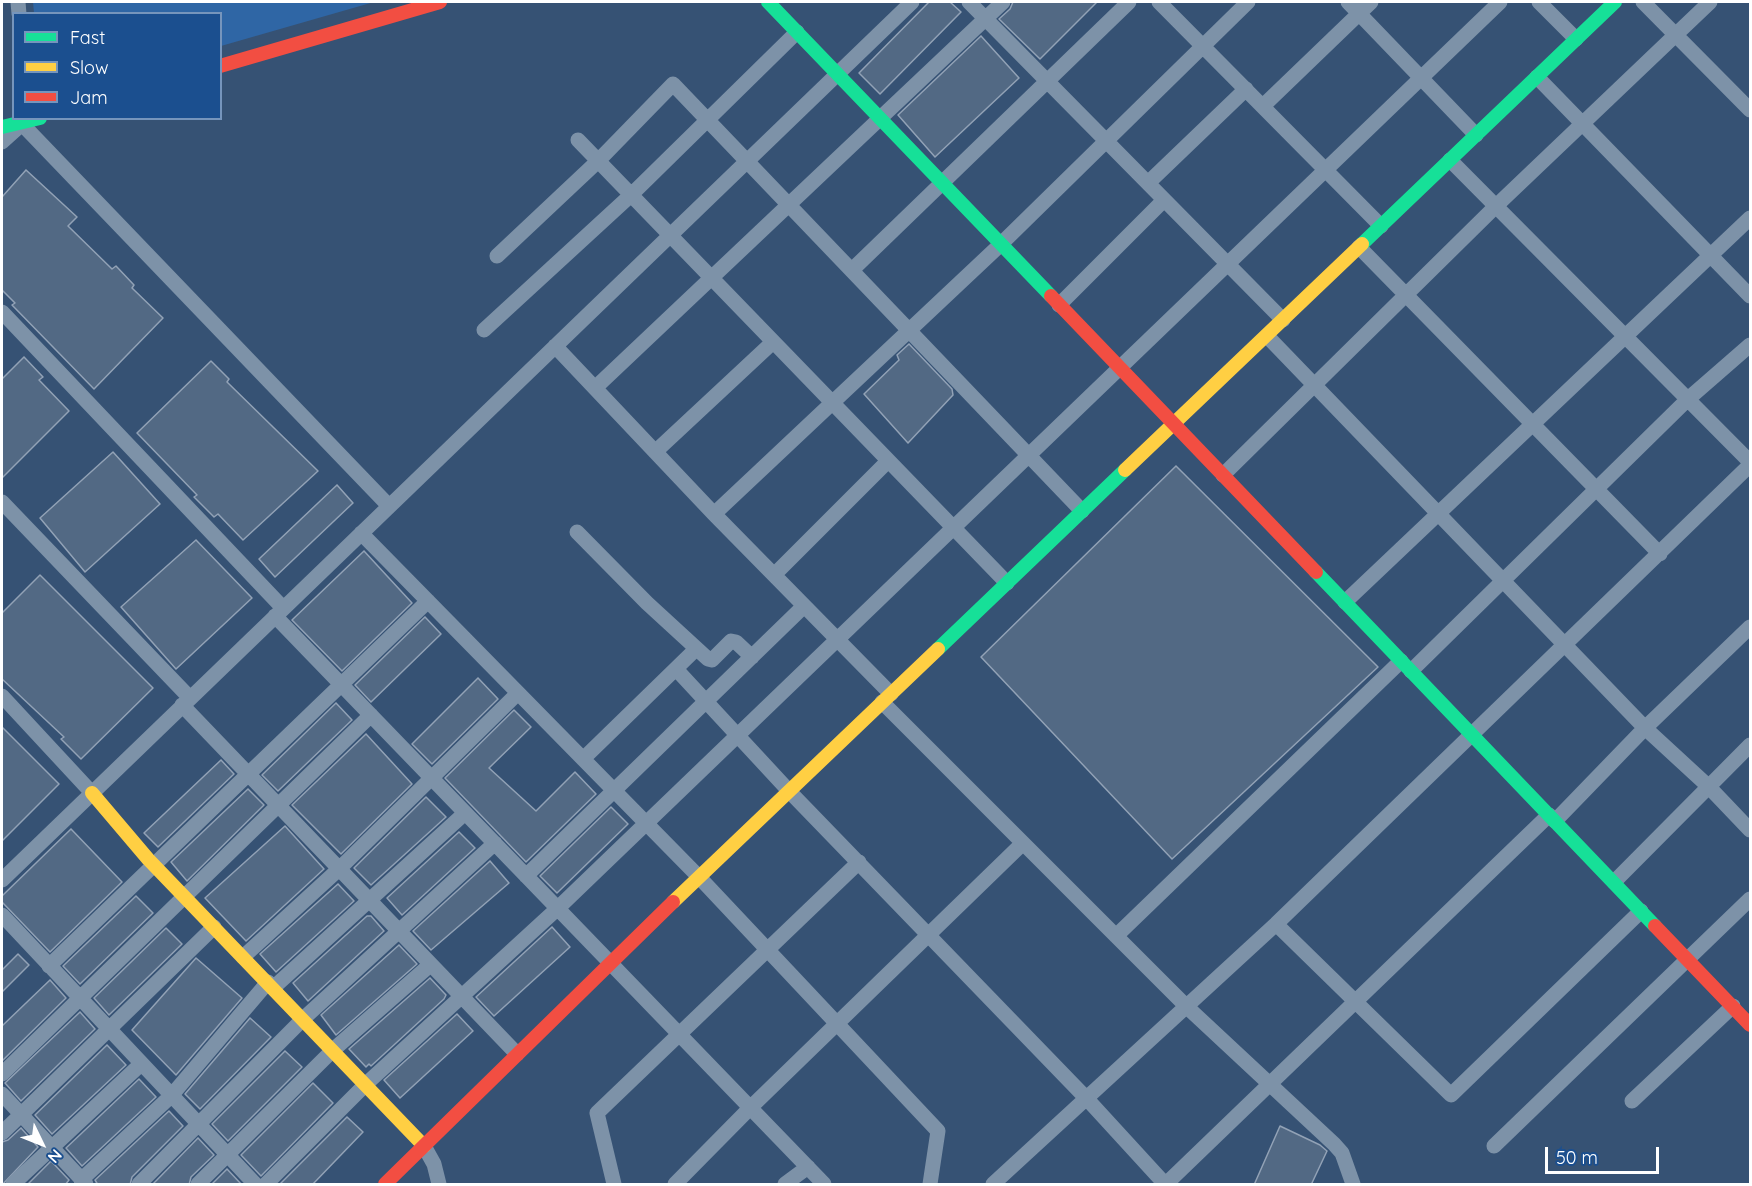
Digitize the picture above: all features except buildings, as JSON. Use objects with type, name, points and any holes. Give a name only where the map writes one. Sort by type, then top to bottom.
[{"type":"street","points":[[222,65],[440,2]]},
{"type":"street","points":[[768,2],[1750,1025]]},
{"type":"street","points":[[2,880],[912,2]]},
{"type":"street","points":[[969,2],[1283,320]]},
{"type":"street","points":[[595,388],[1003,2]]},
{"type":"street","points":[[852,270],[1129,2]]},
{"type":"street","points":[[1159,2],[1381,226]]},
{"type":"street","points":[[714,514],[1001,244],[1248,2]]},
{"type":"street","points":[[1348,2],[1476,135]]},
{"type":"street","points":[[1263,106],[1371,2]]},
{"type":"street","points":[[266,1185],[366,1084],[558,908],[836,638],[1120,369],[1500,2]]},
{"type":"street","points":[[1539,2],[1576,39]]},
{"type":"street","points":[[385,1185],[610,962],[1615,2]]},
{"type":"street","points":[[1643,2],[1750,110]]},
{"type":"street","points":[[1223,475],[1496,206],[1710,2]]},
{"type":"street","points":[[484,330],[631,195],[797,32]]},
{"type":"street","points":[[1537,77],[1750,296]]},
{"type":"street","points":[[497,256],[598,161],[673,84],[1082,511]]},
{"type":"street","points":[[1148,183],[1246,89]]},
{"type":"street","points":[[2,127],[21,121]]},
{"type":"street","points":[[2,142],[21,121]]},
{"type":"street","points":[[21,121],[389,506]]},
{"type":"street","points":[[578,141],[1007,583]]},
{"type":"street","points":[[993,1185],[1088,1100],[1276,924],[1566,646],[1750,464],[1450,160]]},
{"type":"street","points":[[1059,305],[1164,200]]},
{"type":"street","points":[[1345,602],[1750,218]]},
{"type":"street","points":[[1359,247],[1408,293],[1660,554]]},
{"type":"street","points":[[2,312],[279,612],[340,684],[824,1185]]},
{"type":"street","points":[[1267,336],[1645,728],[1708,786],[1750,830]]},
{"type":"street","points":[[655,452],[773,342]]},
{"type":"street","points":[[1116,936],[1406,666],[1504,581],[1688,399],[1750,345]]},
{"type":"street","points":[[555,346],[714,514],[836,638],[886,698],[1023,843],[1187,1007],[1342,1153],[1353,1185]]},
{"type":"street","points":[[774,575],[888,461]]},
{"type":"street","points":[[2,502],[186,702],[247,773],[460,997],[518,1054]]},
{"type":"street","points":[[577,532],[647,603],[711,660],[731,641],[736,642],[752,657]]},
{"type":"street","points":[[361,533],[699,877],[938,1131],[930,1185]]},
{"type":"street","points":[[50,966],[247,773],[428,601]]},
{"type":"street","points":[[526,876],[804,606]]},
{"type":"street","points":[[676,669],[789,791],[1088,1100],[1165,1185],[1750,627]]},
{"type":"street","points":[[583,759],[696,649]]},
{"type":"street","points":[[243,957],[339,869],[518,693]]},
{"type":"street","points":[[2,696],[184,896],[424,1146],[434,1164],[439,1185]]},
{"type":"street","points":[[2,1074],[371,715]]},
{"type":"street","points":[[1614,882],[1750,745]]},
{"type":"street","points":[[2,1094],[83,1182],[171,1096],[270,985],[369,901],[465,813]]},
{"type":"street","points":[[140,1185],[303,1019],[495,843]]},
{"type":"street","points":[[675,1185],[750,1108],[1023,843]]},
{"type":"street","points":[[614,1185],[597,1113],[858,862]]},
{"type":"street","points":[[1494,1146],[1750,899]]},
{"type":"street","points":[[1276,924],[1451,1095],[1641,910]]},
{"type":"street","points":[[2,915],[255,1185]]},
{"type":"street","points":[[2,1133],[214,927]]},
{"type":"street","points":[[198,1185],[333,1050],[429,964]]},
{"type":"street","points":[[1632,1101],[1733,1006]]},
{"type":"street","points":[[13,1185],[141,1064]]},
{"type":"street","points":[[785,1185],[808,1167]]},
{"type":"shaded area","points":[[33,2],[374,2],[222,46],[222,12],[34,12]]},
{"type":"traffic: fast","points":[[768,2],[1051,296]]},
{"type":"traffic: fast","points":[[1362,244],[1615,2]]},
{"type":"traffic: fast","points":[[2,127],[32,120]]},
{"type":"traffic: fast","points":[[938,649],[1125,470]]},
{"type":"traffic: fast","points":[[1316,572],[1655,926]]},
{"type":"traffic: slow","points":[[1125,470],[1362,244]]},
{"type":"traffic: slow","points":[[673,902],[938,649]]},
{"type":"traffic: slow","points":[[92,793],[148,859],[424,1146]]},
{"type":"traffic: jam","points":[[222,65],[440,2]]},
{"type":"traffic: jam","points":[[1051,296],[1316,572]]},
{"type":"traffic: jam","points":[[385,1184],[673,902]]},
{"type":"traffic: jam","points":[[1655,926],[1750,1025]]}]
